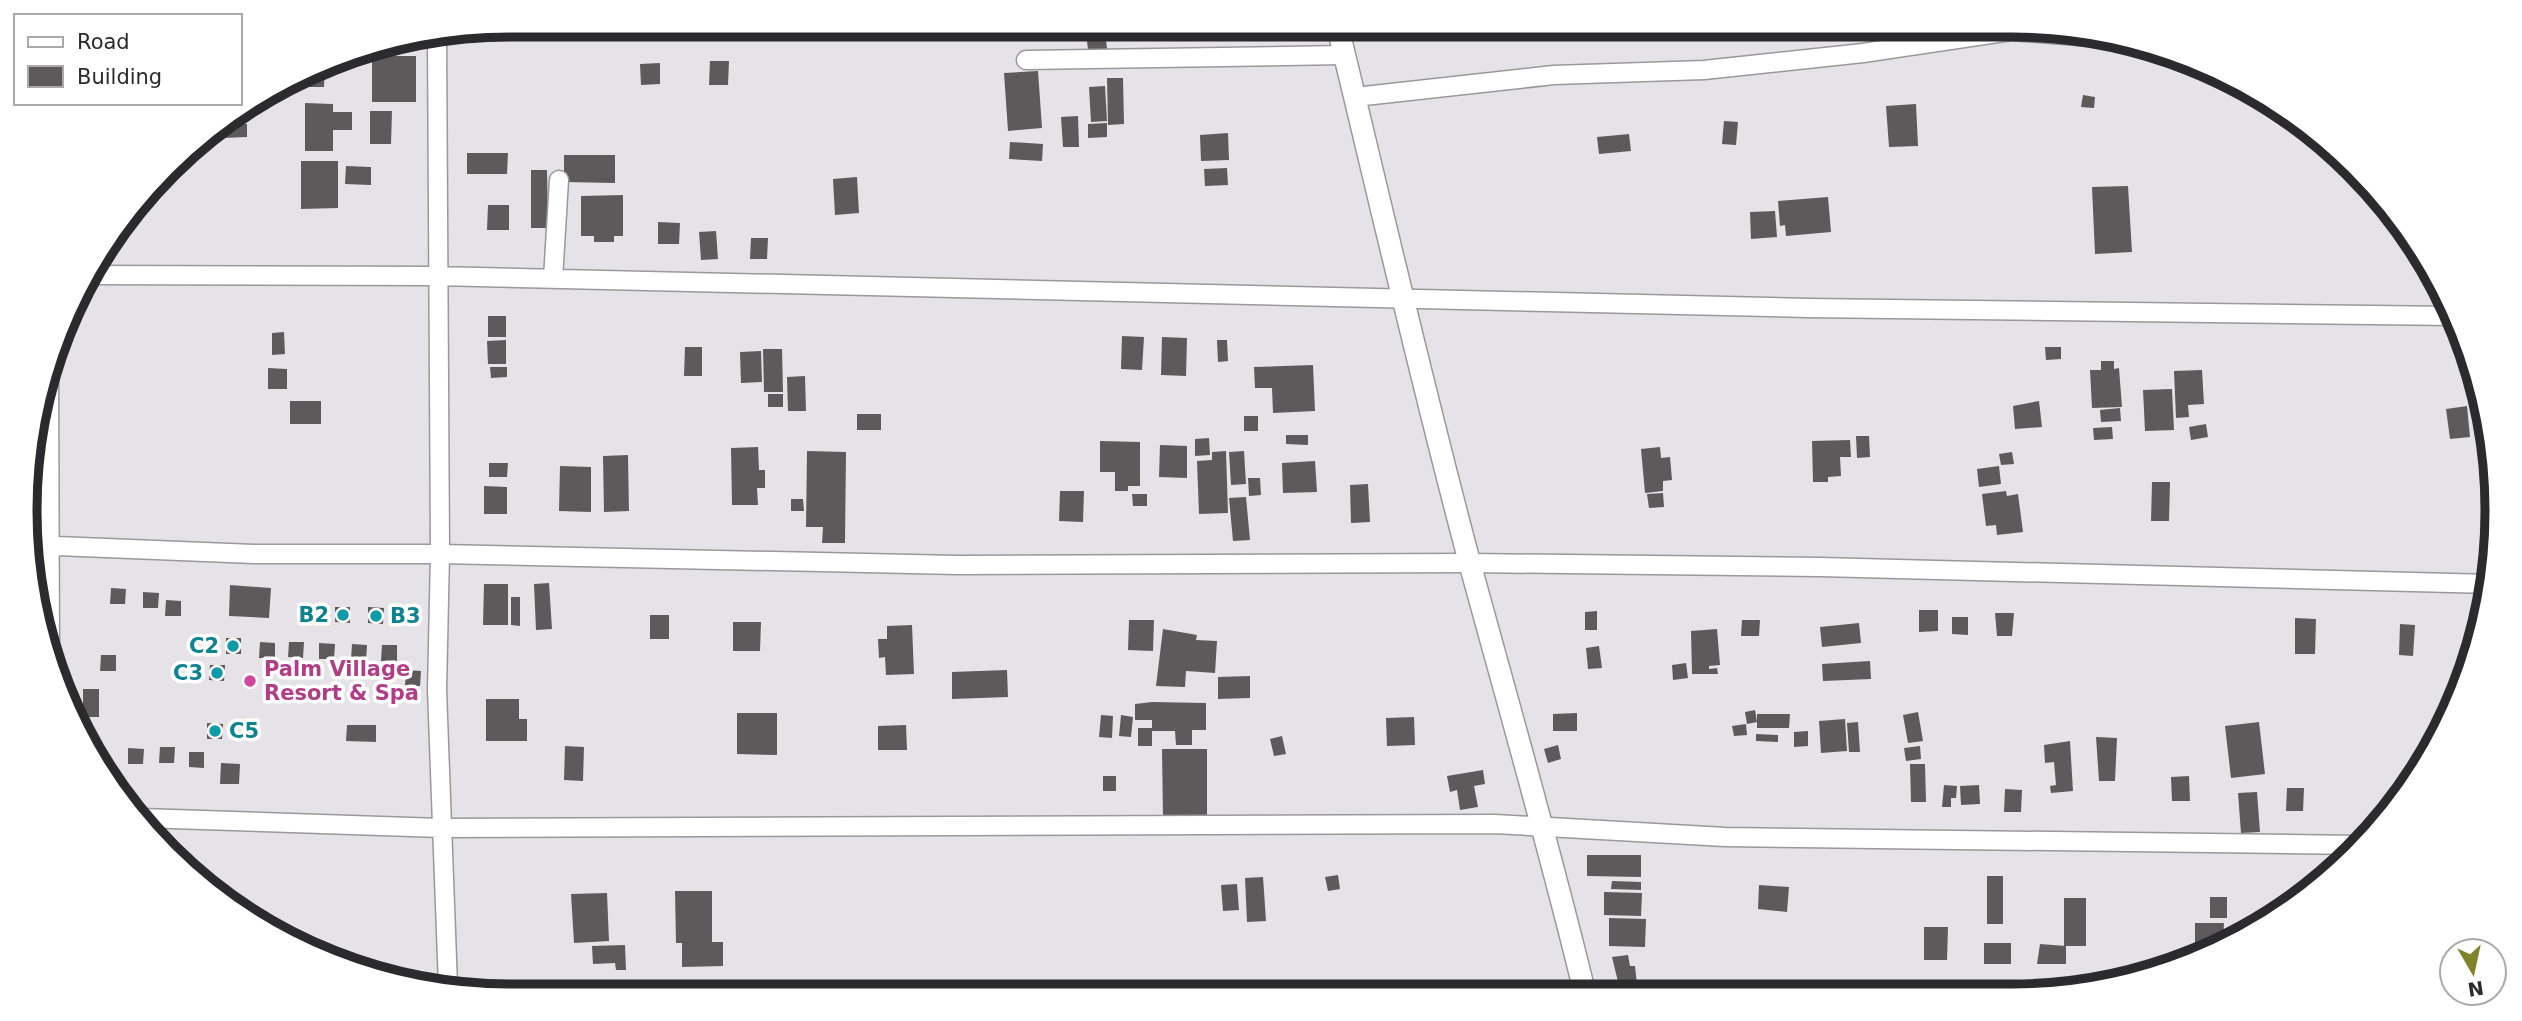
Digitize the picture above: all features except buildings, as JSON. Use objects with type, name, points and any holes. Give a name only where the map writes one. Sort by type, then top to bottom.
[{"type":"street","points":[[1340,37],[1402,299],[1470,564],[1545,827],[1583,984]]},
{"type":"street","points":[[1355,97],[1554,75],[1704,70],[1863,53],[1971,37]]},
{"type":"street","points":[[437,43],[436,276],[440,554],[437,690],[448,980]]},
{"type":"street","points":[[1026,60],[1345,55]]},
{"type":"street","points":[[554,279],[559,180]]},
{"type":"street","points":[[99,275],[436,276],[1402,299],[2443,316]]},
{"type":"street","points":[[44,592],[40,545],[46,417]]},
{"type":"street","points":[[40,545],[254,554],[440,554],[957,565],[1470,564],[1820,567],[2479,584]]},
{"type":"street","points":[[150,818],[441,828],[1495,824],[1725,837],[2346,845]]},
{"type":"place","name":"B2","points":[[343,615]]},
{"type":"place","name":"B3","points":[[376,616]]},
{"type":"place","name":"C2","points":[[233,646]]},
{"type":"place","name":"C3","points":[[217,673]]},
{"type":"place","name":"Palm Village Resort & Spa","points":[[250,681]]},
{"type":"place","name":"C5","points":[[215,731]]}]
